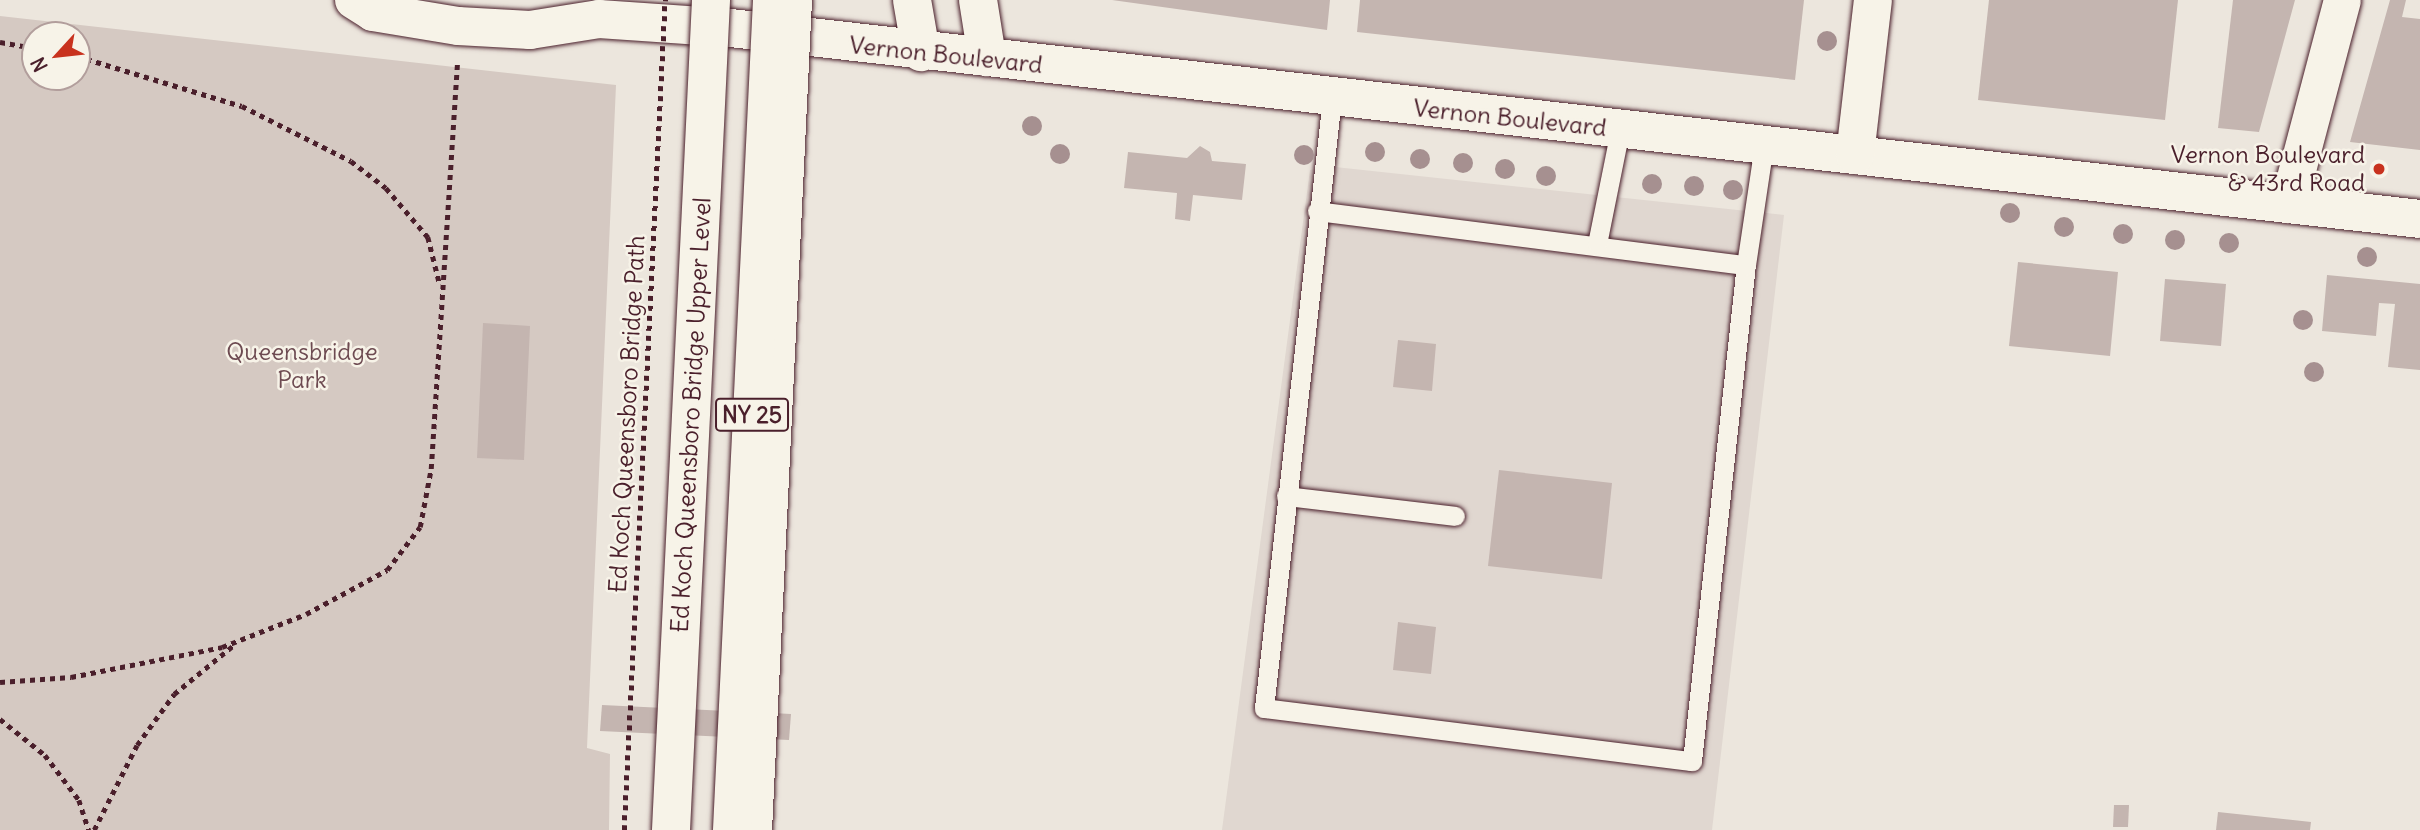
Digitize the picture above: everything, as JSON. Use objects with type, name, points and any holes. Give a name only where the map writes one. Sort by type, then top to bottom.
[{"type":"main road","name":"Vernon Boulevard","points":[[354,0],[373,12],[458,26],[530,30],[599,19],[731,28],[1332,99],[2420,219]]},
{"type":"main road","name":"Vernon Boulevard","points":[[555,0],[599,19]]},
{"type":"main road","points":[[649,830],[689,0]]},
{"type":"main road","name":"Ed Koch Queensboro Bridge Upper Level","points":[[671,830],[711,0]]},
{"type":"main road","name":"Ed Koch Queensboro Bridge Upper Level","points":[[713,830],[753,0]]},
{"type":"main road","name":"NY 25","points":[[732,830],[772,0]]},
{"type":"main road","points":[[912,0],[921,52]]},
{"type":"main road","points":[[978,0],[987,57]]},
{"type":"main road","points":[[1856,155],[1873,0]]},
{"type":"street","points":[[758,830],[798,0]]},
{"type":"street","points":[[2288,204],[2342,0]]},
{"type":"lane","points":[[1332,99],[1317,211],[1264,708],[1692,761],[1746,265],[1764,145]]},
{"type":"lane","points":[[1597,244],[1620,130]]},
{"type":"lane","points":[[1317,211],[1597,244],[1746,265]]},
{"type":"lane","points":[[1286,496],[1455,516]]},
{"type":"path","name":"Ed Koch Queensboro Bridge Path","points":[[624,830],[665,0]]},
{"type":"path","points":[[0,43],[21,46]]},
{"type":"path","points":[[0,682],[71,677],[243,639],[306,614],[387,570],[420,527],[431,469],[458,54]]},
{"type":"path","points":[[91,60],[242,106],[351,161],[386,188],[428,237],[441,290]]},
{"type":"path","points":[[92,830],[136,745],[174,694],[243,639]]},
{"type":"path","points":[[0,719],[45,755],[79,800],[92,830]]},
{"type":"shaded area","points":[[1335,167],[1784,215],[1712,830],[1222,830],[1310,170]]},
{"type":"green space","name":"Queensbridge Park","points":[[0,16],[45,21],[21,21],[21,91],[91,91],[91,26],[616,85],[587,748],[610,754],[609,830],[0,830]]},
{"type":"building","points":[[1112,0],[1330,0],[1327,30]]},
{"type":"building","points":[[1360,0],[1804,0],[1795,80],[1357,32]]},
{"type":"building","points":[[1989,0],[2178,0],[2165,120],[1978,100]]},
{"type":"building","points":[[2233,0],[2295,0],[2259,132],[2218,128]]},
{"type":"building","points":[[2390,0],[2406,0],[2402,17],[2420,19],[2420,150],[2350,142]]},
{"type":"building","points":[[1200,146],[1210,152],[1212,161],[1246,164],[1242,200],[1193,195],[1190,221],[1175,219],[1177,193],[1124,188],[1128,152],[1187,158]]},
{"type":"building","points":[[2018,262],[2118,272],[2110,356],[2009,346]]},
{"type":"building","points":[[2327,275],[2420,284],[2420,370],[2388,367],[2395,304],[2379,303],[2376,336],[2322,331]]},
{"type":"building","points":[[2165,279],[2226,284],[2221,346],[2160,341]]},
{"type":"building","points":[[483,323],[530,326],[524,460],[477,458]]},
{"type":"building","points":[[1398,340],[1436,344],[1432,391],[1393,387]]},
{"type":"building","points":[[1499,470],[1612,483],[1602,579],[1488,566]]},
{"type":"building","points":[[1398,622],[1436,627],[1431,674],[1393,670]]},
{"type":"building","points":[[602,705],[791,714],[789,740],[600,731]]},
{"type":"building","points":[[2114,805],[2129,805],[2128,827],[2113,827]]},
{"type":"building","points":[[2218,812],[2311,822],[2310,830],[2216,830]]},
{"type":"place","name":"Vernon Boulevard & 43rd Road","points":[[2379,169]]}]
